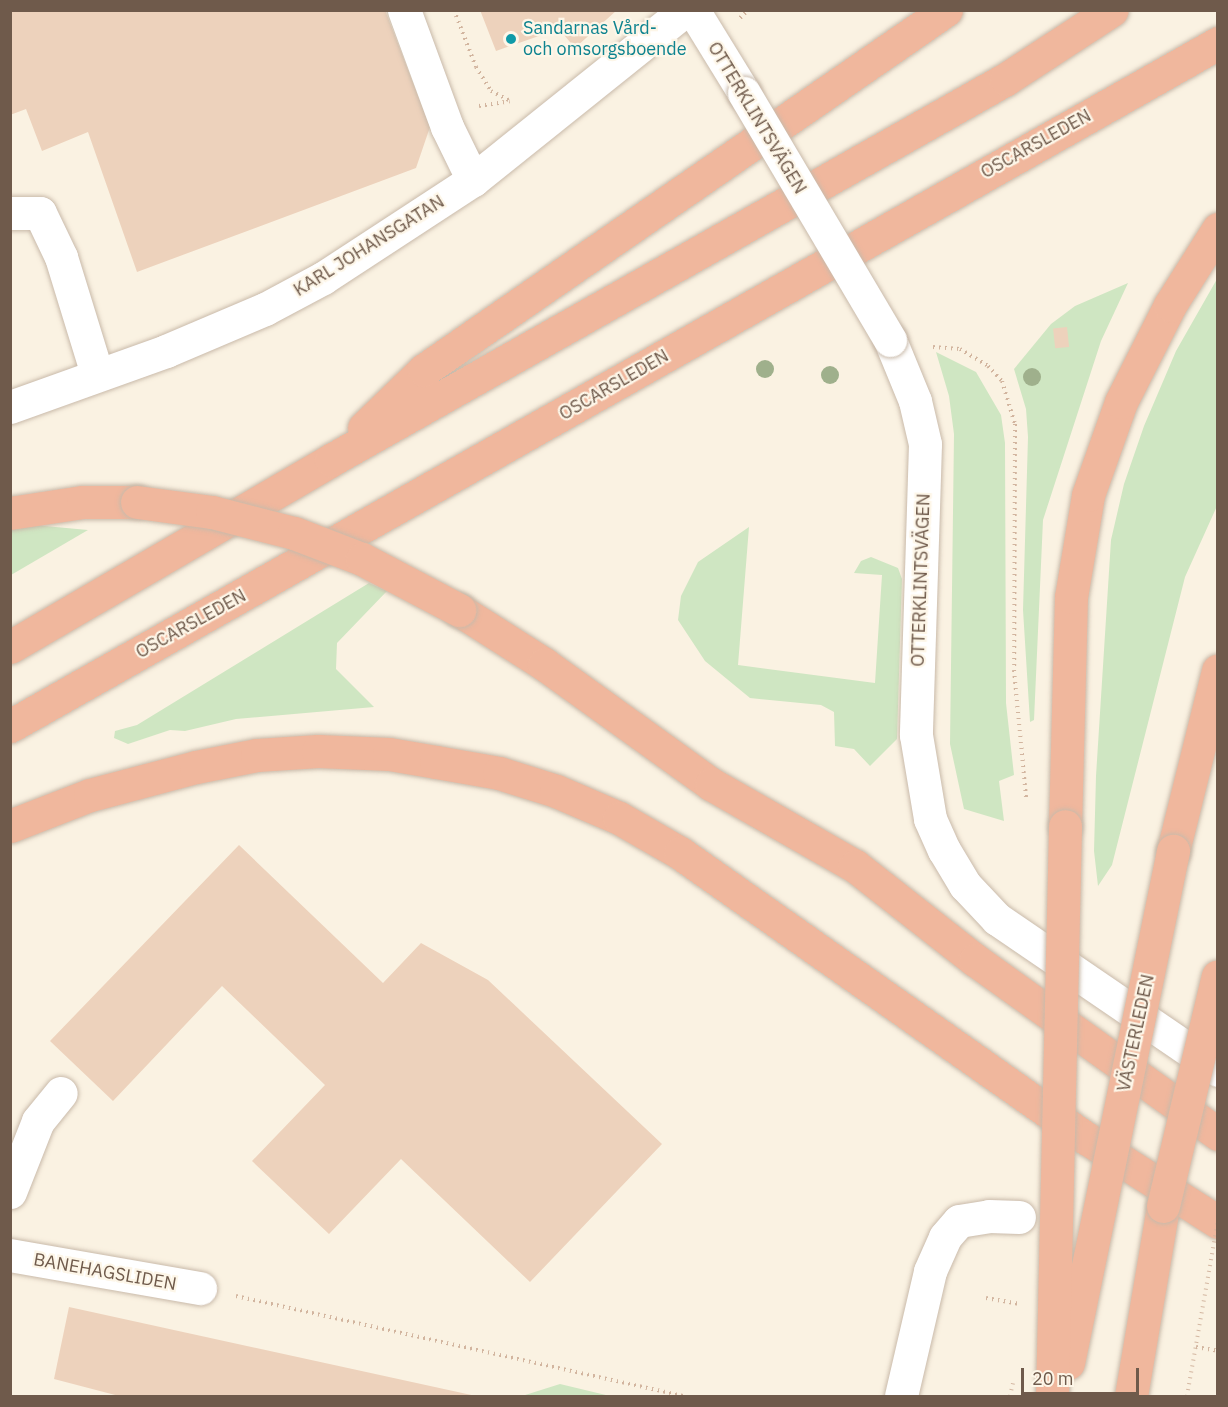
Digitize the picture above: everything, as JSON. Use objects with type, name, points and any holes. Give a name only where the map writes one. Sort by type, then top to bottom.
[{"type":"highway","points":[[331,460],[424,370],[946,10]]},
{"type":"highway","points":[[10,647],[331,460],[1006,79],[1112,10]]},
{"type":"highway","name":"OSCARSLEDEN","points":[[10,726],[1218,43]]},
{"type":"highway","points":[[1052,1396],[1071,597],[1088,495],[1121,402],[1170,305],[1218,229]]},
{"type":"highway","points":[[10,513],[83,502],[137,502],[212,512],[320,542],[362,559],[459,610],[544,664],[701,777],[855,866],[975,960],[1218,1134]]},
{"type":"highway","name":"VÄSTERLEDEN","points":[[1061,1396],[1173,850],[1218,671]]},
{"type":"highway","points":[[10,826],[90,795],[186,770],[257,755],[308,752],[388,754],[499,773],[556,791],[619,818],[680,853],[1086,1138],[1218,1221]]},
{"type":"highway","points":[[1131,1396],[1163,1206],[1218,976]]},
{"type":"highway","points":[[1163,1206],[1218,1047]]},
{"type":"street","points":[[404,10],[447,127],[473,180]]},
{"type":"street","name":"KARL JOHANSGATAN","points":[[10,407],[166,351],[265,309],[372,248],[473,180],[535,134],[685,10]]},
{"type":"street","name":"OTTERKLINTSVÄGEN","points":[[693,10],[890,340],[915,401],[925,444],[916,735],[930,819],[944,850],[964,885],[996,919],[1218,1070]]},
{"type":"street","points":[[10,213],[40,213],[61,257],[97,374]]},
{"type":"street","points":[[10,1192],[38,1121],[61,1093]]},
{"type":"street","points":[[901,1396],[930,1271],[945,1237],[959,1221],[989,1216],[1019,1217]]},
{"type":"street","name":"BANEHAGSLIDEN","points":[[10,1255],[200,1288]]},
{"type":"path","points":[[454,10],[476,67],[491,91],[512,101],[535,134]]},
{"type":"path","points":[[931,348],[941,345],[960,349],[988,366],[1002,381],[1015,424],[1014,670],[1027,808]]},
{"type":"path","points":[[1187,1396],[1218,1221]]},
{"type":"path","points":[[200,1288],[683,1396]]},
{"type":"path","points":[[986,1298],[1026,1305]]},
{"type":"path","points":[[1196,1347],[1218,1351]]},
{"type":"green space","points":[[1217,279],[1217,506],[1185,577],[1112,865],[1098,886],[1094,851],[1096,776],[1111,540],[1124,484],[1144,426],[1176,351]]},
{"type":"green space","points":[[1128,283],[1101,341],[1043,520],[1034,720],[1030,722],[1023,610],[1028,437],[1026,409],[1014,369],[1051,324],[1075,306]]},
{"type":"green space","points":[[936,352],[976,372],[1001,415],[1005,443],[1006,703],[1014,775],[999,781],[1004,821],[964,809],[950,744],[954,434],[949,396]]},
{"type":"green space","points":[[23,524],[88,530],[11,575],[11,527]]},
{"type":"green space","points":[[749,527],[738,665],[875,683],[882,575],[854,573],[861,561],[871,557],[898,568],[902,579],[897,739],[870,766],[854,749],[835,746],[834,712],[821,705],[750,698],[705,661],[678,620],[681,596],[698,562]]},
{"type":"green space","points":[[369,583],[387,591],[337,643],[336,669],[374,707],[236,719],[185,731],[170,730],[128,744],[114,738],[115,731],[137,725]]},
{"type":"green space","points":[[560,1384],[610,1396],[522,1396]]},
{"type":"building","points":[[10,10],[385,10],[430,127],[416,168],[137,272],[88,132],[42,151],[26,109],[10,115]]},
{"type":"building","name":"Sandarnas Vård- och omsorgsboende","points":[[480,10],[617,10],[575,48],[559,29],[496,51]]},
{"type":"building","points":[[1067,327],[1069,347],[1055,348],[1053,328]]},
{"type":"building","points":[[239,845],[383,983],[421,943],[488,980],[662,1144],[530,1282],[401,1159],[329,1234],[252,1161],[325,1085],[222,986],[113,1101],[50,1041]]},
{"type":"building","points":[[69,1307],[476,1396],[119,1396],[54,1379]]},
{"type":"place","name":"Sandarnas Vård- och omsorgsboende","points":[[511,39]]}]
